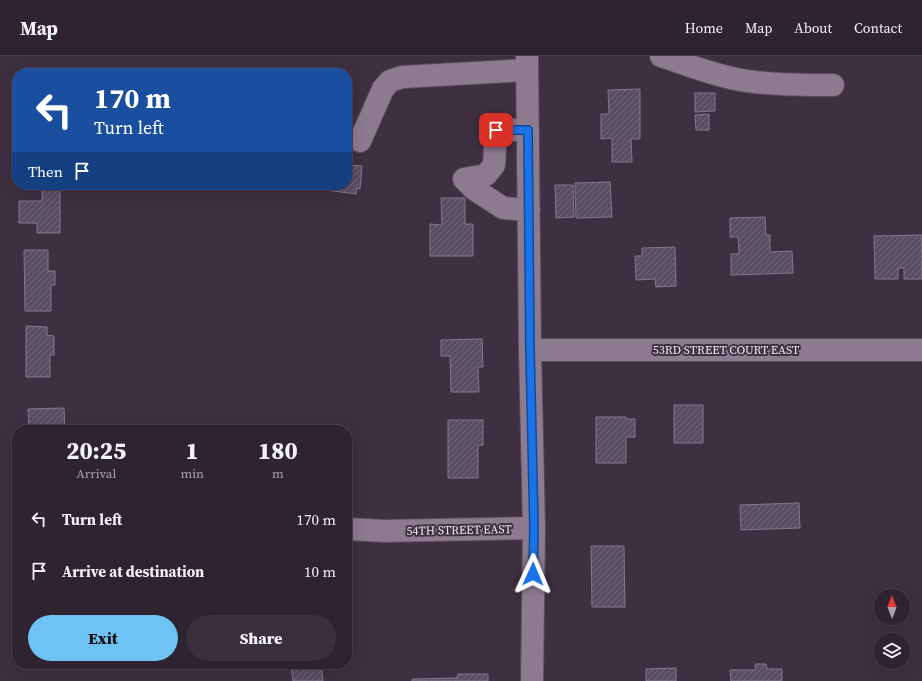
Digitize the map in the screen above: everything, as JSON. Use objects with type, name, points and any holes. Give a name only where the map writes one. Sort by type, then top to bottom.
[{"type":"street","points":[[661,56],[724,76],[746,81],[833,85]]},
{"type":"street","points":[[360,141],[383,89],[390,81],[402,77],[527,63],[530,350],[534,528],[532,681]]},
{"type":"street","points":[[528,130],[496,130],[494,165],[486,175],[464,179],[474,189],[503,208],[529,210]]},
{"type":"street","name":"53RD STREET COURT EAST","points":[[530,350],[922,350]]},
{"type":"street","name":"54TH STREET EAST","points":[[352,529],[384,531],[534,528]]},
{"type":"building","points":[[640,89],[640,139],[631,139],[632,162],[612,162],[612,138],[601,139],[601,114],[609,114],[608,90]]},
{"type":"building","points":[[695,93],[715,93],[715,111],[695,112]]},
{"type":"building","points":[[709,114],[709,130],[696,130],[695,115]]},
{"type":"building","points":[[352,165],[362,166],[360,189],[357,188],[356,194],[326,190],[352,190]]},
{"type":"building","points":[[610,182],[612,217],[576,218],[575,183]]},
{"type":"building","points":[[555,185],[573,185],[574,217],[556,218]]},
{"type":"building","points":[[42,190],[60,190],[60,233],[37,233],[37,223],[19,223],[19,201],[42,201]]},
{"type":"building","points":[[441,198],[465,198],[465,224],[473,224],[473,256],[430,256],[430,224],[442,225]]},
{"type":"building","points":[[765,217],[766,235],[770,235],[770,252],[792,251],[793,273],[731,275],[731,254],[739,254],[738,237],[730,237],[730,218]]},
{"type":"building","points":[[922,235],[922,279],[904,279],[904,268],[898,268],[898,279],[875,279],[874,236]]},
{"type":"building","points":[[675,247],[676,286],[656,287],[655,279],[636,280],[635,256],[642,256],[642,248]]},
{"type":"building","points":[[24,250],[48,250],[48,271],[55,271],[55,285],[51,285],[51,311],[25,311]]},
{"type":"building","points":[[26,326],[47,327],[47,335],[54,336],[54,355],[50,355],[50,377],[26,377]]},
{"type":"building","points":[[482,339],[483,367],[478,367],[479,392],[451,392],[450,356],[441,356],[441,340]]},
{"type":"building","points":[[674,405],[703,405],[703,443],[674,443]]},
{"type":"building","points":[[64,408],[65,425],[29,425],[28,409]]},
{"type":"building","points":[[596,417],[626,417],[626,419],[635,419],[635,437],[626,437],[626,463],[596,463]]},
{"type":"building","points":[[448,420],[483,420],[483,445],[478,445],[478,478],[448,478]]},
{"type":"building","points":[[799,503],[800,528],[741,530],[740,505]]},
{"type":"building","points":[[591,546],[624,546],[625,607],[592,607]]},
{"type":"building","points":[[755,664],[766,664],[767,669],[782,669],[782,681],[731,681],[730,670],[756,670]]},
{"type":"building","points":[[676,668],[676,681],[646,681],[646,669]]},
{"type":"building","points":[[291,669],[322,669],[323,681],[293,681]]},
{"type":"building","points":[[458,674],[488,674],[488,681],[412,681],[412,679],[457,678]]},
{"type":"route","points":[[496,130],[528,130],[530,350],[534,528],[533,574]]}]
